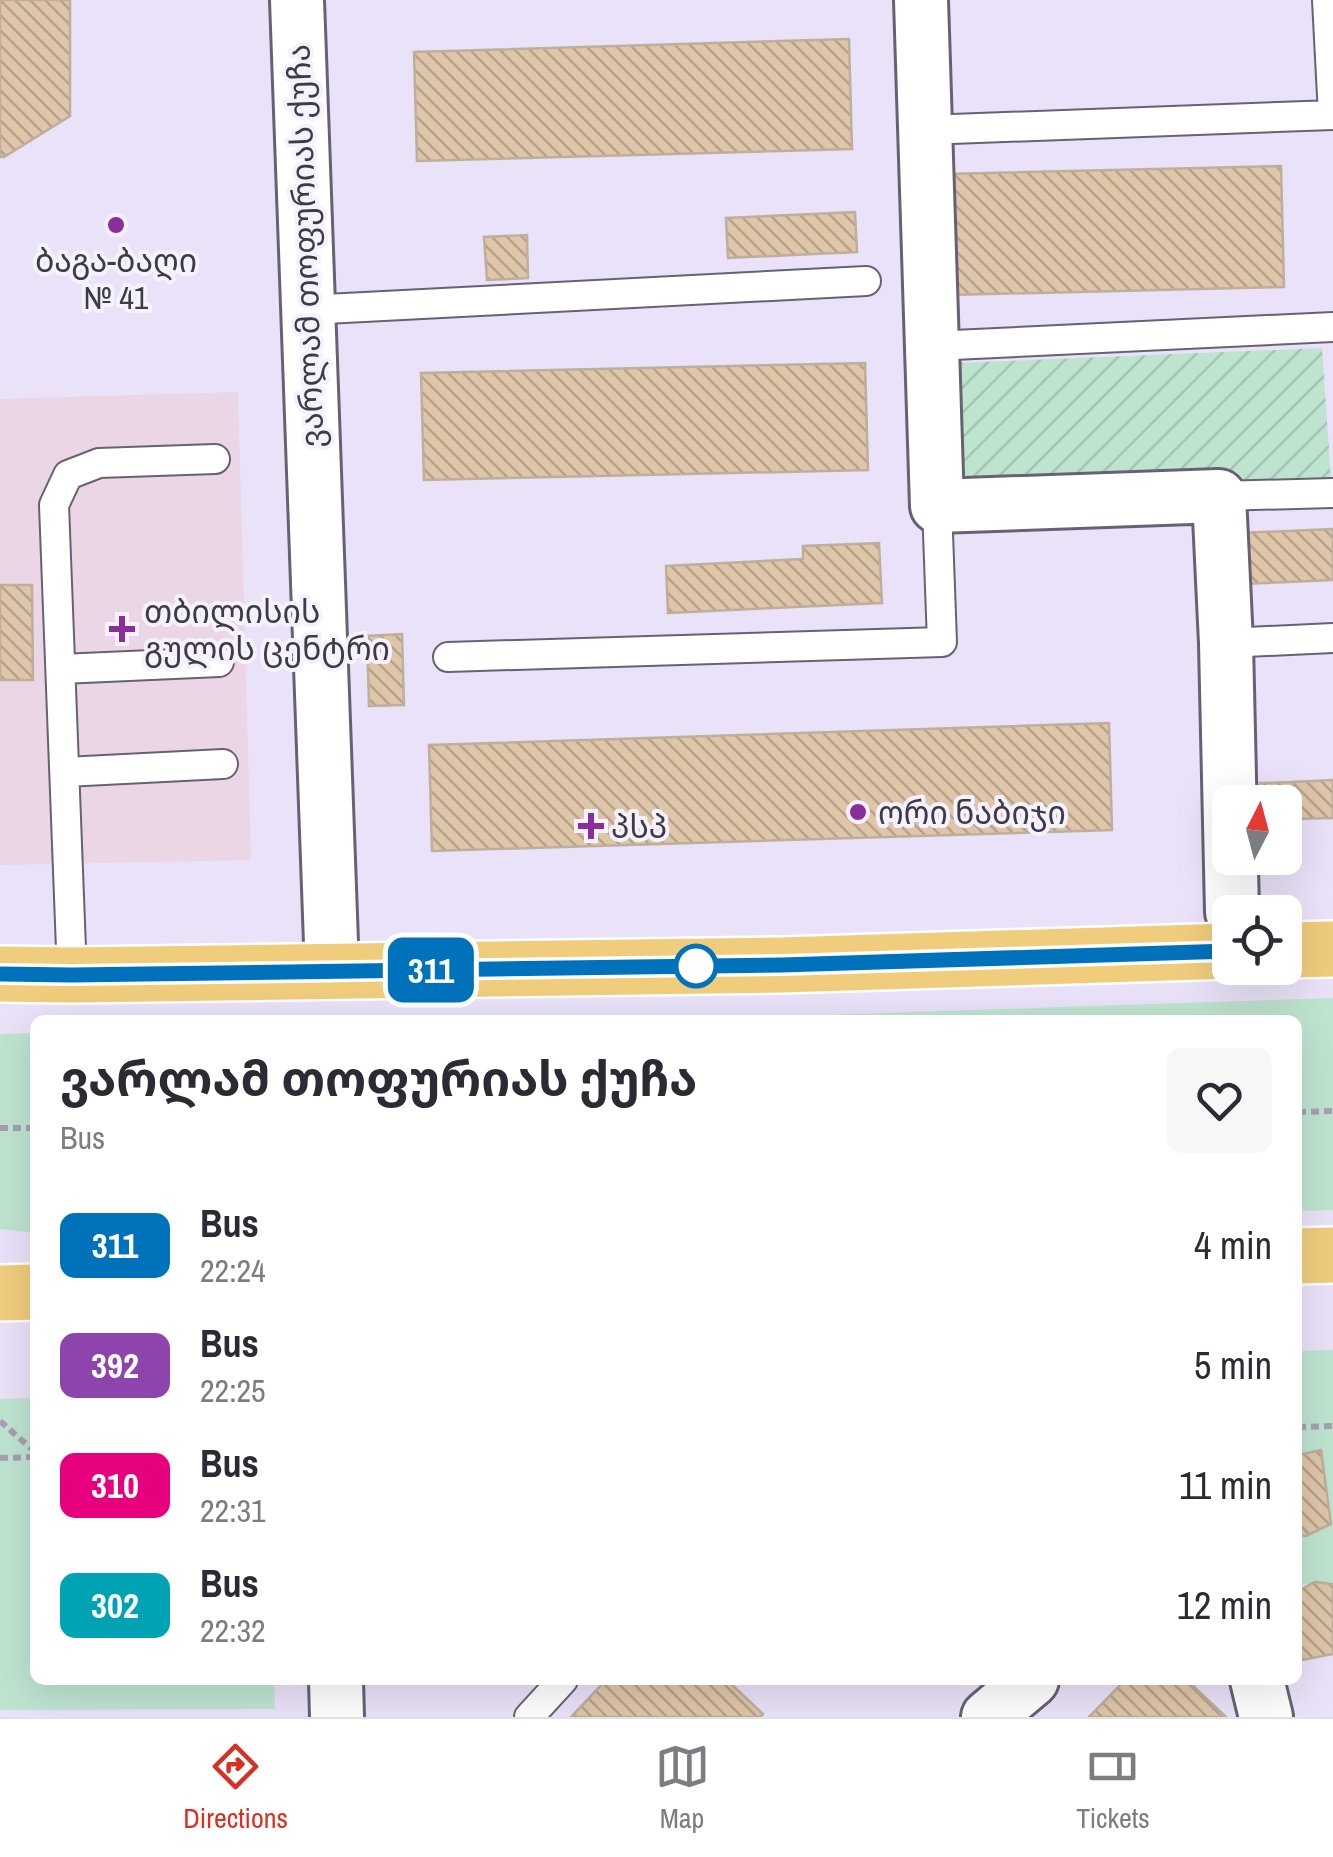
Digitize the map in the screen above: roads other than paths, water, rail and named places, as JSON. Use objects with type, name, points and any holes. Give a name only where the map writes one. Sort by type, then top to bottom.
[{"type":"main road","points":[[1302,950],[1333,949]]},
{"type":"main road","points":[[0,974],[782,965],[1212,953]]},
{"type":"main road","points":[[1302,1256],[1333,1255]]},
{"type":"main road","points":[[0,1293],[30,1292]]},
{"type":"street","name":"ვარლამ თოფურიას ქუჩა","points":[[296,0],[332,971]]},
{"type":"street","points":[[921,0],[937,506],[1218,496],[1226,642],[1232,895]]},
{"type":"street","points":[[336,1685],[337,1717]]},
{"type":"street","points":[[988,1717],[1026,1685]]},
{"type":"street","points":[[1258,1685],[1266,1717]]},
{"type":"lane","points":[[921,0],[933,0]]},
{"type":"lane","points":[[925,130],[1333,115],[1328,0]]},
{"type":"lane","points":[[306,310],[866,281]]},
{"type":"lane","points":[[932,346],[1333,327]]},
{"type":"lane","points":[[72,975],[54,504],[68,476],[99,463],[215,459]]},
{"type":"lane","points":[[1218,496],[1333,492]]},
{"type":"lane","points":[[448,658],[942,642],[937,506]]},
{"type":"lane","points":[[1226,642],[1333,638]]},
{"type":"lane","points":[[61,669],[219,662]]},
{"type":"lane","points":[[65,772],[223,764]]},
{"type":"lane","points":[[529,1717],[558,1685]]},
{"type":"place","name":"ბაგა-ბაღი № 41","points":[[116,225]]},
{"type":"place","name":"თბილისის გულის ცენტრი","points":[[122,629]]},
{"type":"place","name":"ორი ნაბიჯი","points":[[858,812]]},
{"type":"place","name":"პსპ","points":[[591,826]]}]
